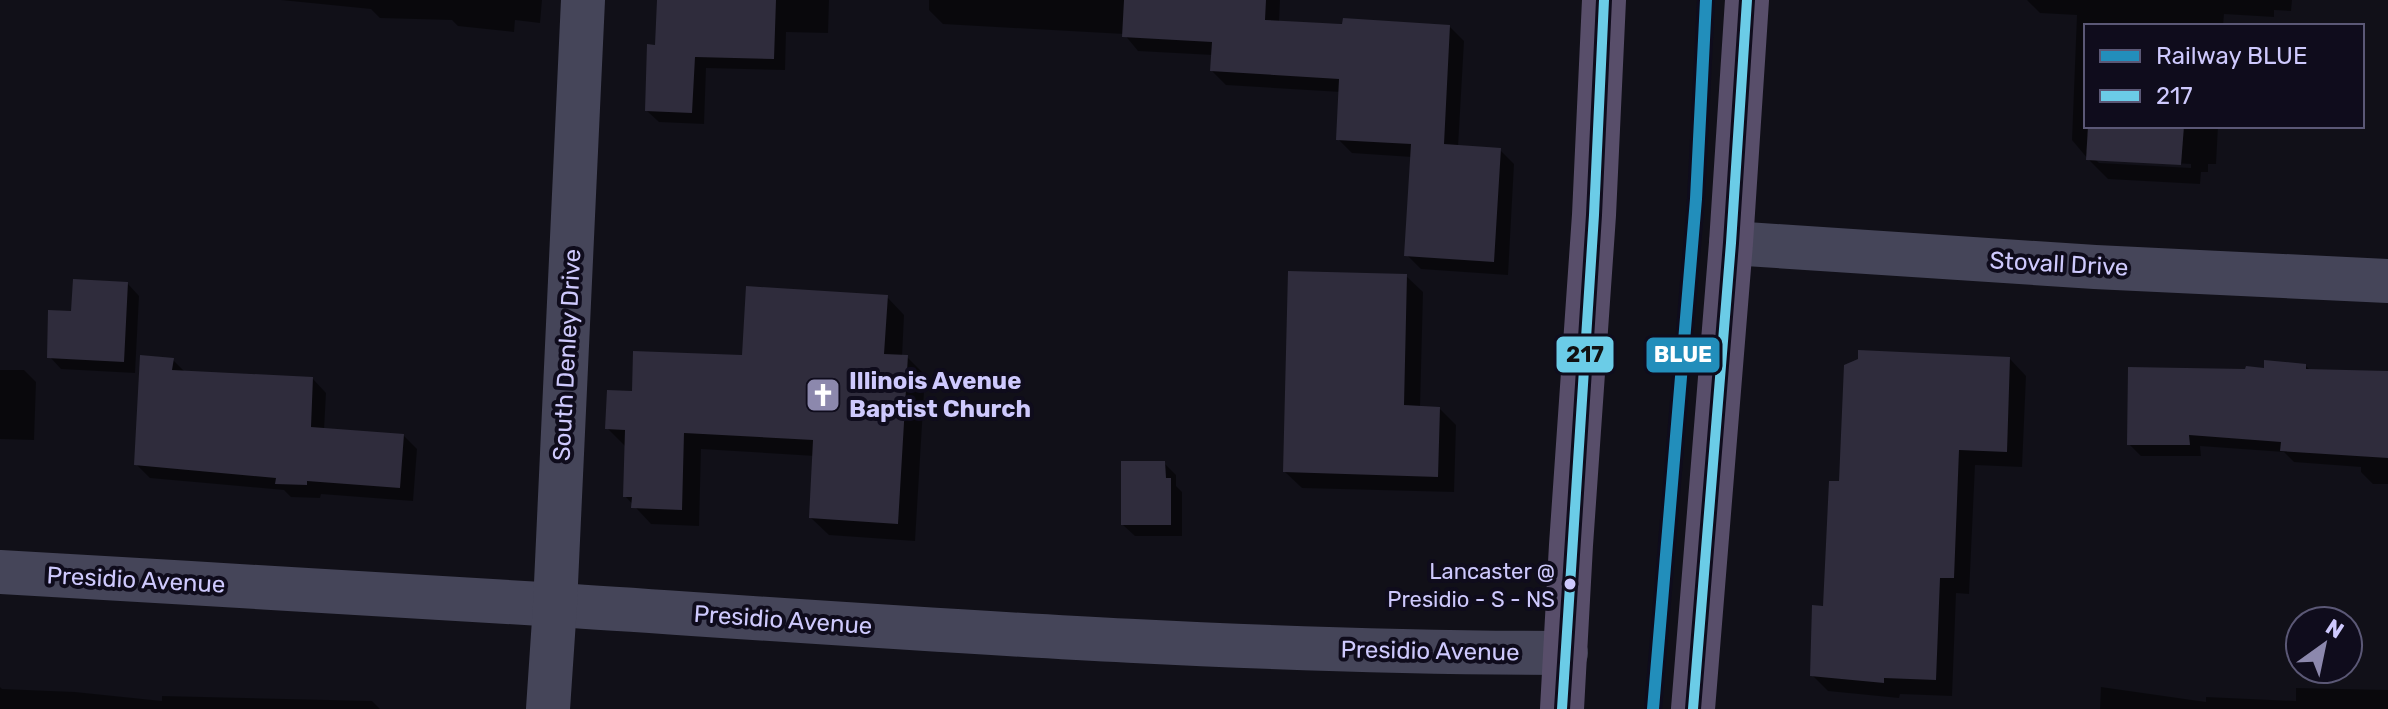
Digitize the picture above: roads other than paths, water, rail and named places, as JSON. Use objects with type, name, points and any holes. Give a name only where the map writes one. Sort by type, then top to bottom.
[{"type":"main road","points":[[1562,709],[1594,215],[1604,0]]},
{"type":"main road","points":[[1693,709],[1731,243],[1747,0]]},
{"type":"street","name":"South Denley Drive","points":[[548,709],[583,0]]},
{"type":"street","name":"Stovall Drive","points":[[1731,243],[2095,267],[2388,281]]},
{"type":"street","name":"Presidio Avenue","points":[[0,572],[956,632],[1419,652],[1566,653]]},
{"type":"rail line","name":"BLUE","points":[[1653,709],[1696,199],[1706,0]]},
{"type":"place","name":"Illinois Avenue Baptist Church","points":[[823,395]]},
{"type":"place","name":"Lancaster @ Presidio - S - NS","points":[[1570,584]]}]
